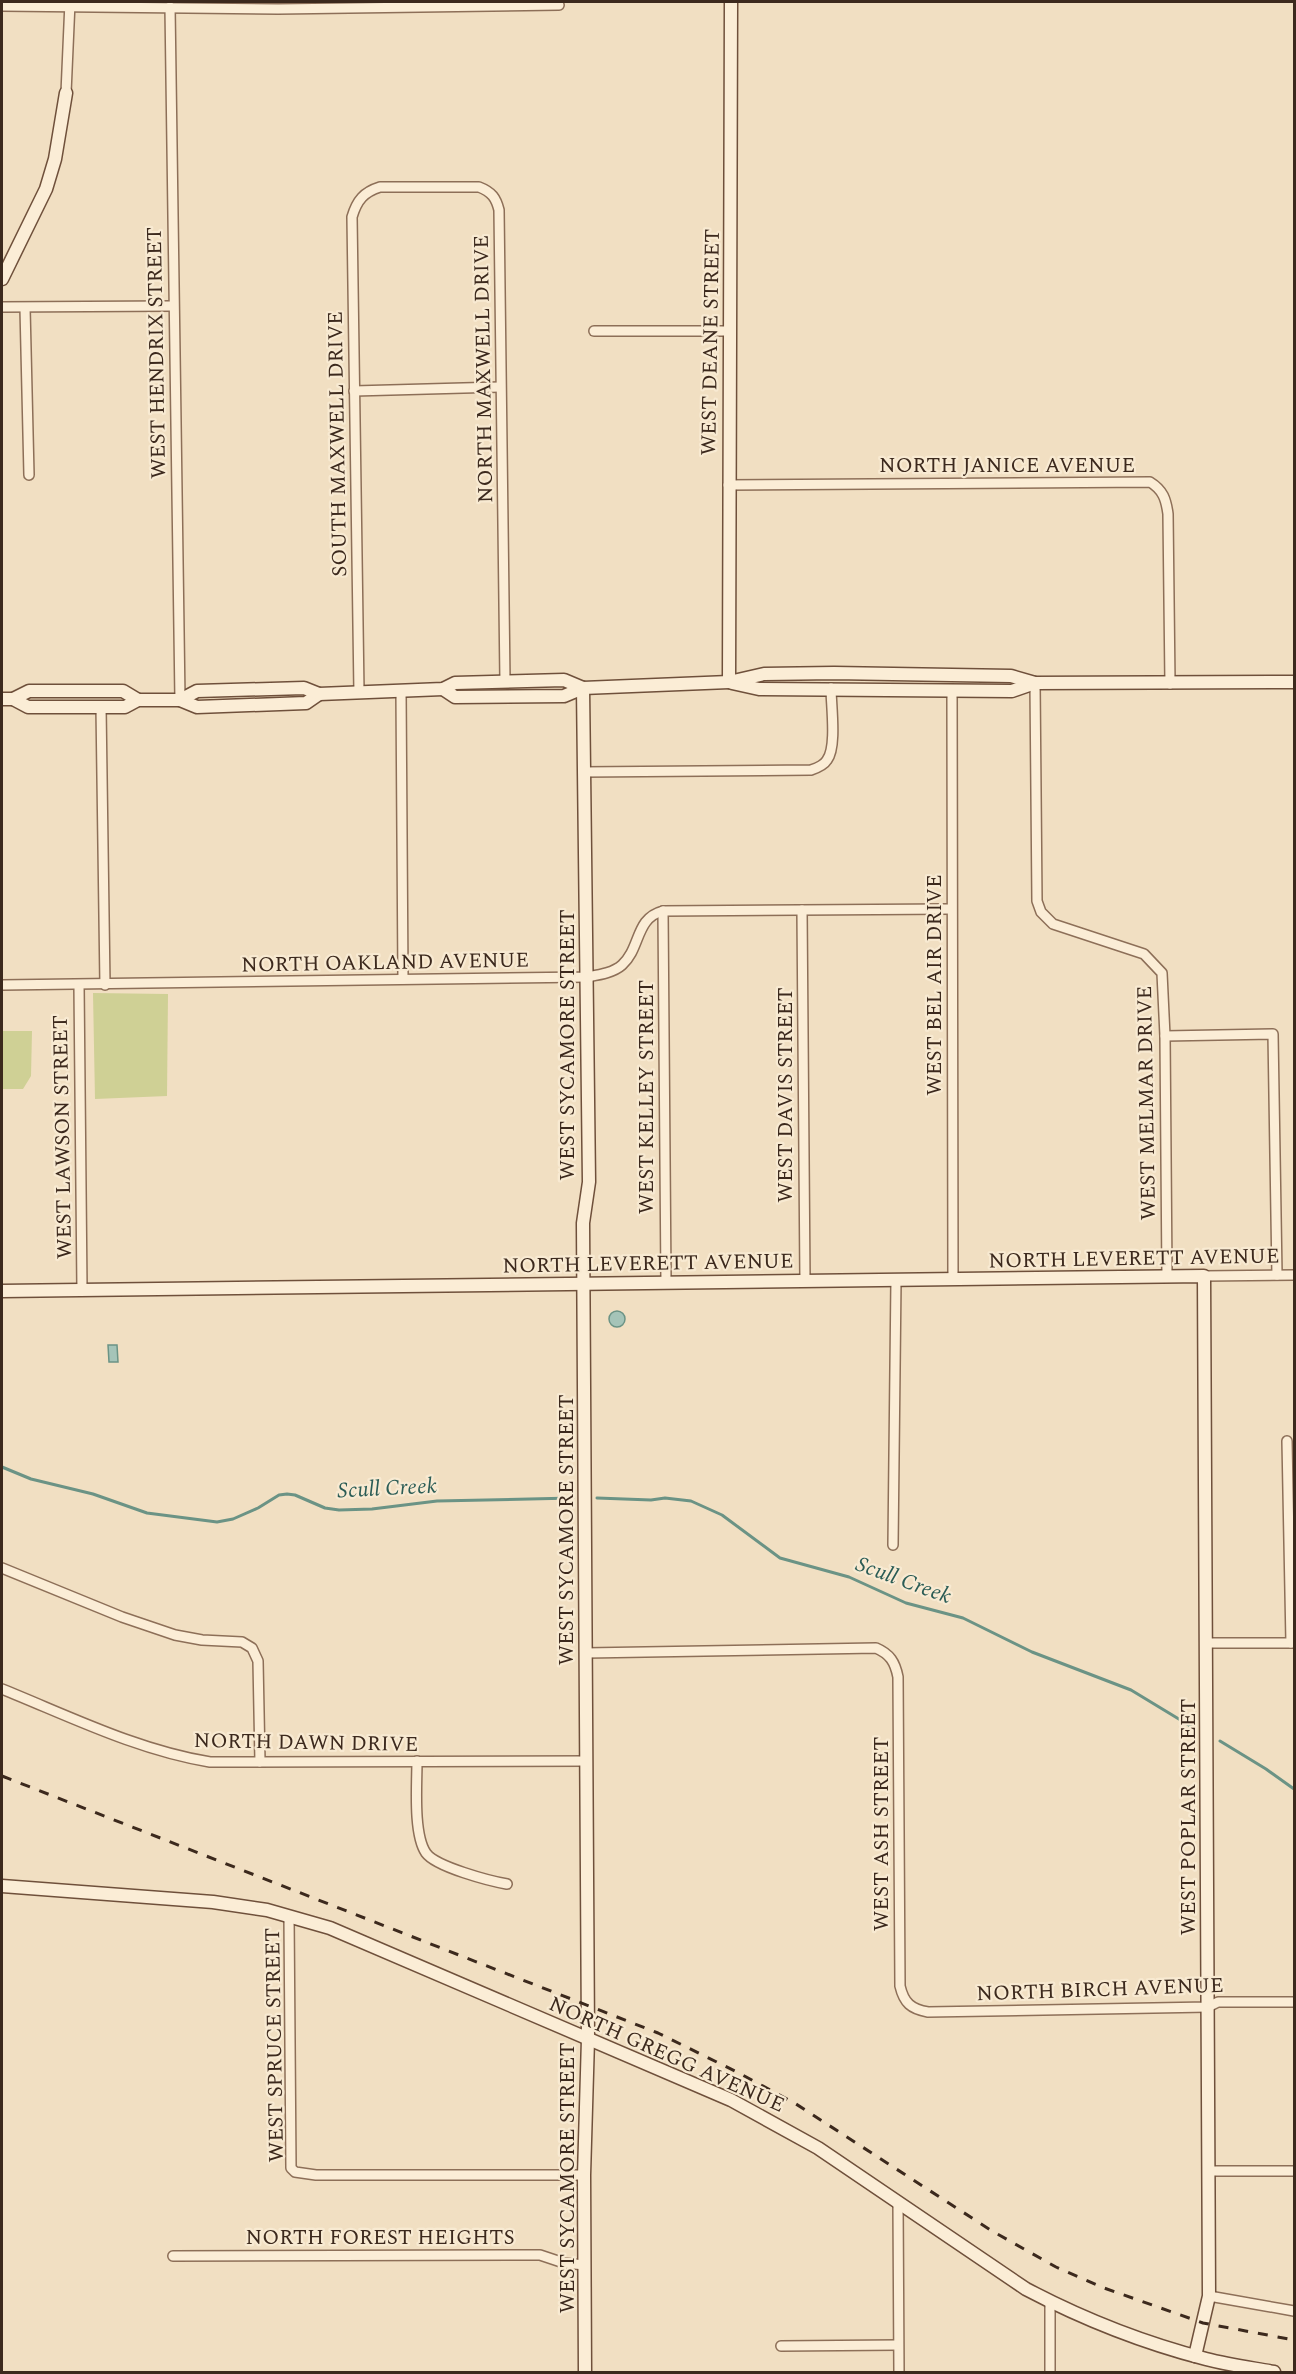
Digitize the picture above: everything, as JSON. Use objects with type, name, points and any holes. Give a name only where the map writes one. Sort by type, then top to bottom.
[{"type":"street","name":"WEST DEANE STREET","points":[[729,682],[731,2]]},
{"type":"street","points":[[2,6],[70,4],[278,9],[559,5]]},
{"type":"street","points":[[2,279],[46,189],[55,159],[66,93],[70,4]]},
{"type":"street","name":"WEST HENDRIX STREET","points":[[170,7],[180,700]]},
{"type":"street","name":"NORTH MAXWELL DRIVE","points":[[361,197],[370,190],[380,187],[466,186],[488,190],[496,199],[499,210],[505,681]]},
{"type":"street","name":"SOUTH MAXWELL DRIVE","points":[[359,692],[352,217],[361,197]]},
{"type":"street","points":[[2,307],[173,306]]},
{"type":"street","points":[[26,308],[29,475]]},
{"type":"street","points":[[594,331],[731,331]]},
{"type":"street","points":[[354,391],[500,387]]},
{"type":"street","name":"NORTH JANICE AVENUE","points":[[728,484],[1150,482],[1160,489],[1166,500],[1168,514],[1170,684]]},
{"type":"street","points":[[443,689],[455,697],[564,696],[583,688],[729,682],[759,674],[834,673],[1011,676],[1035,683],[1294,682]]},
{"type":"street","points":[[7,699],[28,707],[125,707],[138,700],[180,700],[197,691],[304,688],[319,694],[443,689],[455,682],[564,680],[583,688]]},
{"type":"street","points":[[729,682],[759,689],[1012,691],[1035,683]]},
{"type":"street","name":"WEST MELMAR DRIVE","points":[[1035,683],[1037,901],[1041,912],[1053,924],[1067,930],[1144,954],[1162,973],[1165,1036],[1167,1276]]},
{"type":"street","name":"WEST SYCAMORE STREET","points":[[583,688],[589,1182],[583,1223],[588,2039],[584,2175],[585,2373]]},
{"type":"street","points":[[584,772],[811,770],[817,768],[824,764],[831,753],[831,688]]},
{"type":"street","name":"WEST BEL AIR DRIVE","points":[[952,690],[953,1280]]},
{"type":"street","points":[[7,699],[29,691],[123,691],[138,700]]},
{"type":"street","points":[[401,691],[403,979]]},
{"type":"street","points":[[101,707],[105,985]]},
{"type":"street","points":[[663,911],[951,909]]},
{"type":"street","name":"WEST DAVIS STREET","points":[[802,910],[805,1281]]},
{"type":"street","name":"NORTH OAKLAND AVENUE","points":[[2,985],[586,977],[603,974],[621,966],[632,954],[644,921],[654,913],[663,911]]},
{"type":"street","name":"WEST KELLEY STREET","points":[[663,911],[666,1283]]},
{"type":"street","name":"WEST LAWSON STREET","points":[[79,985],[82,1290]]},
{"type":"street","points":[[1165,1036],[1273,1034],[1277,1275]]},
{"type":"street","name":"NORTH LEVERETT AVENUE","points":[[2,1291],[1294,1275]]},
{"type":"street","name":"WEST POPLAR STREET","points":[[1195,2356],[1209,2296],[1204,1276]]},
{"type":"street","points":[[893,1545],[896,1280]]},
{"type":"street","points":[[1207,1643],[1293,1643],[1287,1441]]},
{"type":"street","points":[[2,1568],[122,1617],[175,1635],[202,1640],[242,1642],[252,1648],[258,1661],[260,1762]]},
{"type":"street","name":"WEST ASH STREET","points":[[586,1653],[876,1648],[885,1652],[893,1660],[898,1677],[900,1986],[909,2006]]},
{"type":"street","name":"NORTH DAWN DRIVE","points":[[2,1689],[177,1757],[210,1762],[586,1761]]},
{"type":"street","points":[[417,1761],[418,1818],[421,1841],[426,1854],[437,1862],[486,1880],[507,1884]]},
{"type":"street","name":"NORTH GREGG AVENUE","points":[[2,1886],[213,1902],[289,1916],[330,1928],[731,2100],[818,2148],[1026,2289],[1050,2301],[1139,2339],[1195,2356],[1274,2373]]},
{"type":"street","name":"WEST SPRUCE STREET","points":[[289,1916],[289,2120],[291,2168],[295,2172],[316,2175],[584,2175]]},
{"type":"street","name":"NORTH BIRCH AVENUE","points":[[909,2006],[928,2012],[1208,2007],[1218,2002],[1294,2002]]},
{"type":"street","points":[[1208,2170],[1294,2171]]},
{"type":"street","points":[[898,2204],[899,2373]]},
{"type":"street","name":"NORTH FOREST HEIGHTS","points":[[173,2256],[540,2255],[564,2263],[585,2265]]},
{"type":"street","points":[[1209,2296],[1294,2311]]},
{"type":"street","points":[[1050,2301],[1050,2373]]},
{"type":"street","points":[[781,2346],[898,2345]]},
{"type":"green space","points":[[93,993],[168,994],[167,1096],[95,1099]]},
{"type":"green space","points":[[2,1031],[32,1031],[31,1076],[23,1089],[2,1089]]},
{"type":"shaded area","points":[[617,1311],[623,1313],[625,1319],[623,1325],[617,1327],[611,1325],[609,1319],[611,1313]]},
{"type":"shaded area","points":[[108,1345],[117,1345],[118,1362],[109,1362]]},
{"type":"waterway","name":"Scull Creek","points":[[2,1467],[31,1479],[93,1494],[147,1513],[217,1522],[233,1519],[258,1508],[279,1495],[287,1494],[295,1495],[325,1508],[339,1510],[372,1509],[437,1501],[573,1498]]},
{"type":"waterway","name":"Scull Creek","points":[[597,1498],[651,1500],[665,1498],[691,1501],[722,1515],[780,1558],[849,1577],[906,1603],[963,1618],[1032,1652],[1131,1690],[1192,1727]]},
{"type":"waterway","name":"Scull Creek","points":[[1220,1741],[1294,1789]]},
{"type":"railway","points":[[2,1776],[658,2033],[796,2104],[992,2231],[1056,2267],[1104,2288],[1203,2323],[1294,2340]]}]
